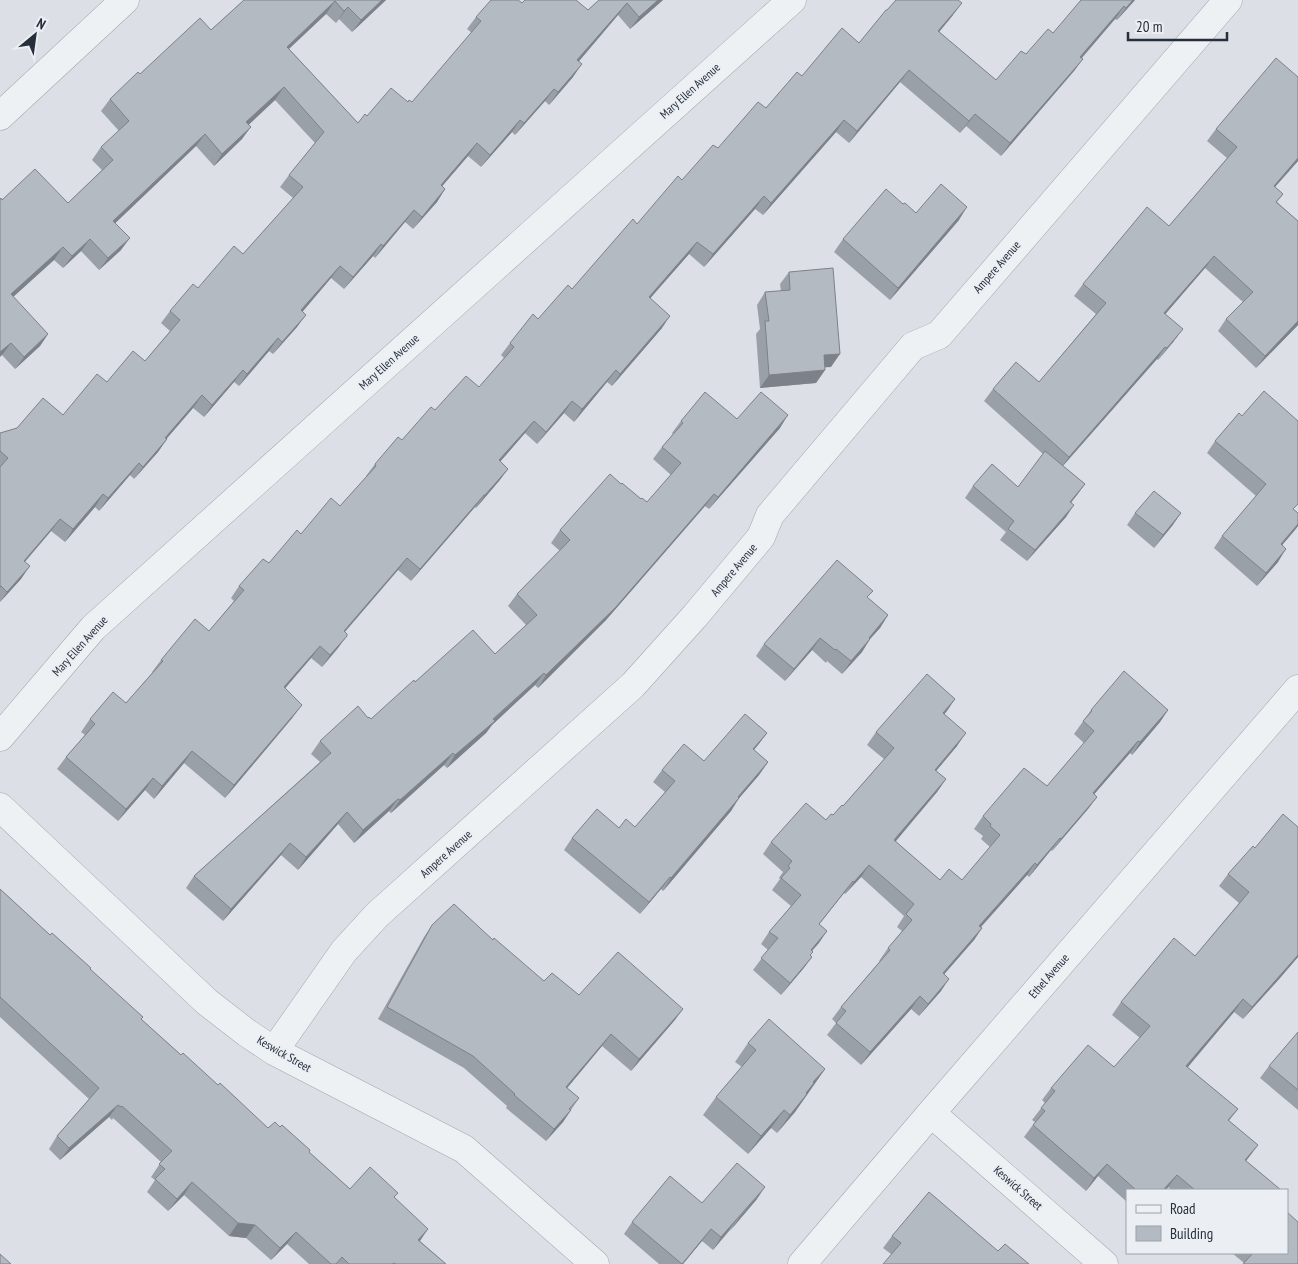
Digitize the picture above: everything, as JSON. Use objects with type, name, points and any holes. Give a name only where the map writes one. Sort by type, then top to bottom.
[{"type":"street","points":[[0,116],[125,0]]},
{"type":"street","name":"Mary Ellen Avenue","points":[[0,737],[93,628],[792,0]]},
{"type":"street","name":"Ampere Avenue","points":[[274,1051],[344,951],[377,915],[633,685],[695,616],[761,537],[770,515],[913,346],[939,335],[1228,0]]},
{"type":"street","name":"Ethel Avenue","points":[[802,1264],[931,1112],[1298,689]]},
{"type":"street","name":"Keswick Street","points":[[0,807],[207,1002],[274,1051],[464,1149],[595,1264]]},
{"type":"street","name":"Keswick Street","points":[[931,1112],[1104,1264]]},
{"type":"building","points":[[244,0],[382,0],[361,20],[348,7],[344,11],[335,1],[287,47],[358,123],[365,114],[367,116],[391,88],[408,102],[409,100],[412,102],[481,21],[476,17],[491,0],[518,0],[522,3],[525,0],[576,0],[588,10],[599,0],[658,0],[639,17],[627,3],[577,60],[582,64],[558,92],[554,89],[524,123],[520,120],[490,155],[477,143],[441,185],[445,189],[422,217],[414,210],[383,246],[381,244],[353,277],[340,266],[301,310],[306,315],[282,342],[278,338],[247,374],[243,370],[212,405],[202,395],[143,467],[139,463],[108,498],[103,494],[73,529],[60,519],[24,561],[30,566],[7,592],[0,587],[0,467],[8,458],[0,451],[0,433],[17,428],[43,398],[63,415],[97,374],[107,382],[133,351],[145,361],[180,320],[170,311],[193,284],[198,288],[234,246],[243,254],[303,187],[289,175],[324,132],[284,87],[246,122],[251,127],[222,154],[205,134],[113,221],[130,238],[108,258],[90,239],[72,256],[63,247],[11,294],[48,334],[24,357],[11,343],[0,352],[0,199],[2,200],[35,169],[68,203],[113,160],[101,147],[129,121],[110,99],[200,18],[211,30]]},
{"type":"building","points":[[896,0],[958,0],[962,3],[938,31],[996,80],[1021,51],[1026,54],[1048,29],[1053,33],[1081,0],[1133,0],[1126,8],[1124,6],[1080,57],[1083,59],[1010,143],[975,114],[969,121],[909,70],[857,131],[844,120],[771,203],[764,196],[713,254],[697,242],[649,297],[670,316],[620,374],[616,370],[582,409],[572,401],[546,432],[534,421],[499,460],[508,469],[420,569],[407,558],[344,631],[347,636],[330,655],[320,646],[284,687],[302,705],[234,785],[192,751],[162,786],[153,778],[126,809],[66,757],[95,724],[90,719],[113,692],[126,703],[163,661],[161,660],[195,619],[209,631],[244,590],[239,586],[263,559],[269,563],[297,530],[301,534],[331,498],[340,506],[376,466],[375,464],[398,437],[402,440],[431,407],[435,410],[466,376],[479,387],[514,347],[510,343],[533,314],[538,319],[568,285],[572,289],[633,219],[637,224],[678,176],[682,180],[713,145],[718,148],[758,102],[766,108],[797,72],[802,76],[842,28],[859,43]]},
{"type":"building","points":[[1276,58],[1298,77],[1298,158],[1274,186],[1283,194],[1276,202],[1298,221],[1298,321],[1265,356],[1226,319],[1253,292],[1214,256],[1164,313],[1183,329],[1069,457],[993,389],[1016,362],[1039,382],[1106,303],[1083,284],[1147,207],[1169,226],[1237,147],[1216,129]]},
{"type":"building","points":[[941,184],[967,207],[898,288],[843,239],[886,189],[916,213]]},
{"type":"building","points":[[833,268],[840,354],[824,355],[825,370],[769,375],[765,321],[769,321],[765,292],[790,290],[789,272]]},
{"type":"building","points":[[1264,391],[1298,421],[1298,504],[1293,509],[1298,513],[1298,524],[1281,544],[1286,549],[1266,573],[1222,536],[1266,484],[1215,441],[1239,413],[1242,416]]},
{"type":"building","points":[[705,392],[737,419],[761,392],[788,415],[718,497],[714,494],[615,608],[546,675],[544,673],[493,719],[495,721],[455,755],[453,753],[363,830],[347,812],[306,857],[290,843],[231,909],[194,876],[331,753],[320,741],[358,706],[371,719],[473,630],[495,654],[537,615],[517,594],[570,540],[560,530],[610,474],[647,502],[681,463],[662,447],[683,423],[681,421]]},
{"type":"building","points":[[1045,451],[1085,484],[1070,502],[1074,505],[1035,550],[1008,529],[1014,521],[973,486],[992,464],[1018,487]]},
{"type":"building","points":[[1154,491],[1181,513],[1163,535],[1135,513]]},
{"type":"building","points":[[837,560],[873,591],[867,597],[888,615],[851,661],[820,638],[794,669],[764,644]]},
{"type":"building","points":[[1124,671],[1168,710],[1093,793],[1097,797],[1061,839],[1037,865],[1035,863],[979,926],[982,928],[943,973],[949,979],[928,1004],[920,996],[870,1052],[836,1023],[846,1011],[841,1007],[890,950],[888,948],[912,920],[906,914],[914,904],[869,865],[853,881],[819,924],[827,931],[811,950],[813,952],[810,955],[812,957],[790,983],[761,958],[778,938],[769,932],[801,895],[781,878],[790,868],[788,866],[792,861],[771,842],[806,803],[826,820],[843,806],[894,748],[876,732],[927,674],[955,699],[943,713],[966,733],[935,770],[946,779],[894,840],[940,880],[949,869],[962,880],[1000,835],[983,816],[1024,768],[1047,786],[1094,731],[1083,721]]},
{"type":"building","points":[[745,714],[767,733],[753,749],[768,762],[649,902],[572,838],[597,809],[619,828],[626,819],[635,827],[675,781],[662,770],[684,744],[704,761]]},
{"type":"building","points":[[1283,814],[1298,827],[1298,955],[1252,1007],[1243,999],[1186,1066],[1238,1109],[1228,1120],[1258,1145],[1245,1160],[1280,1189],[1194,1189],[1177,1175],[1164,1189],[1135,1189],[1107,1164],[1094,1178],[1033,1125],[1045,1111],[1041,1108],[1055,1091],[1051,1088],[1088,1045],[1114,1067],[1150,1026],[1121,1002],[1174,938],[1195,956],[1249,892],[1228,874],[1253,846],[1255,848]]},
{"type":"building","points":[[0,889],[50,935],[52,933],[91,968],[143,1017],[141,1019],[181,1055],[183,1053],[218,1085],[220,1083],[268,1128],[275,1122],[280,1127],[282,1125],[350,1189],[370,1167],[398,1193],[394,1197],[428,1229],[418,1240],[446,1264],[349,1264],[342,1257],[336,1264],[331,1264],[296,1232],[280,1248],[255,1225],[238,1223],[192,1182],[177,1199],[155,1179],[165,1169],[159,1164],[172,1151],[122,1106],[118,1105],[69,1148],[57,1136],[99,1088],[0,997]]},
{"type":"building","points":[[454,904],[493,940],[494,938],[544,981],[552,973],[579,995],[618,952],[683,1009],[639,1059],[611,1034],[566,1087],[579,1098],[554,1129],[514,1095],[473,1056],[387,1007],[432,925]]},
{"type":"building","points":[[769,1019],[825,1069],[813,1082],[807,1094],[790,1115],[784,1110],[761,1136],[716,1097],[756,1050],[748,1043]]},
{"type":"building","points":[[1298,1032],[1298,1090],[1269,1066]]},
{"type":"building","points":[[737,1163],[765,1187],[721,1237],[711,1229],[682,1264],[632,1222],[670,1176],[702,1203]]},
{"type":"building","points":[[929,1192],[998,1251],[1005,1244],[1029,1264],[883,1264],[901,1243],[892,1236]]},
{"type":"building","points":[[1288,1213],[1298,1222],[1298,1264],[1243,1264],[1252,1254],[1288,1254]]},
{"type":"building","points":[[0,1254],[11,1264],[0,1264]]}]
